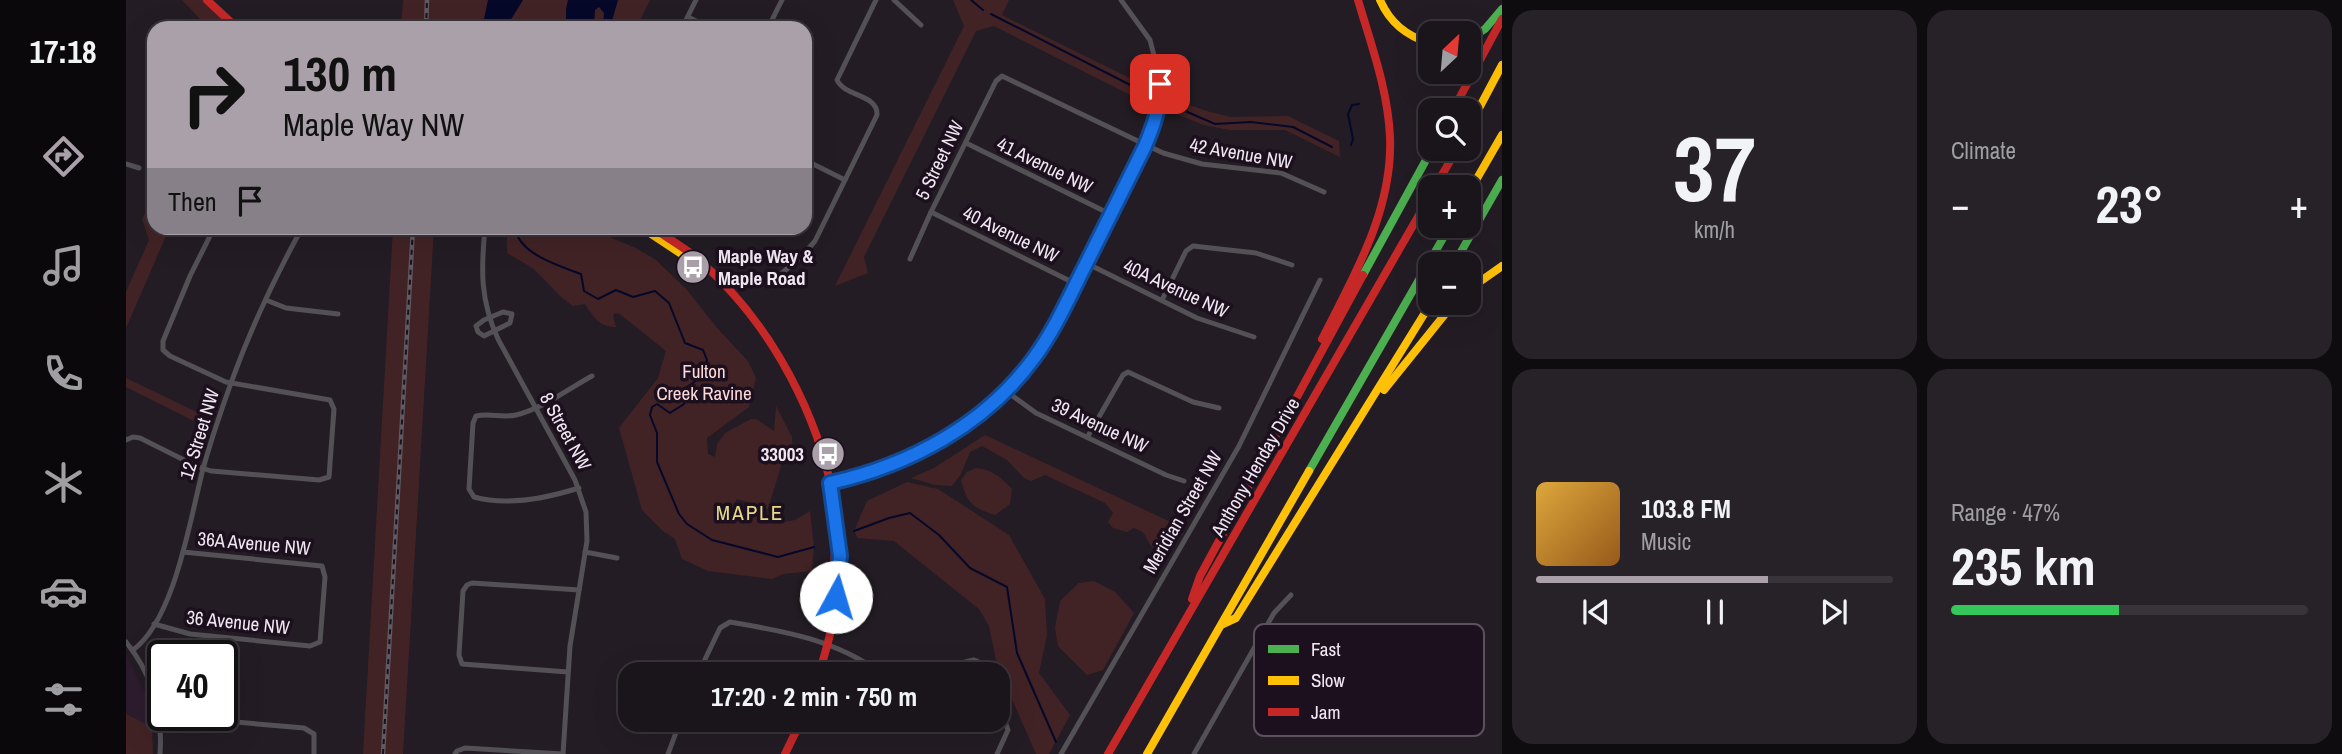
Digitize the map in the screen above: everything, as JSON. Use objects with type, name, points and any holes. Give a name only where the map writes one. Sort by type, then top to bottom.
[{"type":"main road","points":[[207,0],[230,21]]},
{"type":"main road","points":[[215,0],[232,21]]},
{"type":"main road","points":[[1284,423],[1296,391],[1374,229],[1383,201],[1390,138],[1386,103],[1374,50],[1358,0]]},
{"type":"main road","points":[[1380,0],[1395,25],[1418,39]]},
{"type":"main road","points":[[1481,32],[1502,9]]},
{"type":"main road","points":[[1459,98],[1502,19]]},
{"type":"main road","points":[[1481,105],[1502,65]]},
{"type":"main road","points":[[1479,175],[1502,135]]},
{"type":"main road","points":[[1183,623],[1200,576],[1426,161]]},
{"type":"main road","points":[[1461,252],[1502,180]]},
{"type":"main road","name":"Anthony Henday Drive","points":[[1108,754],[1418,217]]},
{"type":"main road","points":[[665,236],[721,283],[767,338],[790,376],[810,419],[830,483],[836,526],[831,620],[822,662]]},
{"type":"main road","points":[[1147,754],[1443,238]]},
{"type":"main road","points":[[1481,281],[1502,266]]},
{"type":"main road","points":[[1222,624],[1236,618],[1424,315]]},
{"type":"main road","points":[[1355,426],[1444,315]]},
{"type":"main road","points":[[785,754],[796,732]]},
{"type":"street","points":[[687,21],[696,0]]},
{"type":"street","points":[[772,21],[782,0]]},
{"type":"street","points":[[781,274],[811,246],[876,117],[877,108],[873,103],[842,88],[837,77],[876,0]]},
{"type":"street","points":[[894,0],[921,25]]},
{"type":"street","points":[[830,483],[893,464],[928,449],[968,423],[1006,391],[1049,337],[1145,146],[1160,104],[1158,71],[1150,40],[1121,0]]},
{"type":"street","points":[[688,17],[696,21]]},
{"type":"street","name":"42 Avenue NW","points":[[1001,77],[1007,77],[1145,146],[1173,156],[1202,164],[1281,173],[1324,192]]},
{"type":"street","name":"5 Street NW","points":[[910,260],[965,143],[996,81],[1001,77]]},
{"type":"street","name":"41 Avenue NW","points":[[965,143],[1110,214]]},
{"type":"street","points":[[126,164],[139,168]]},
{"type":"street","points":[[812,164],[845,180]]},
{"type":"street","name":"40 Avenue NW","points":[[931,212],[1076,284]]},
{"type":"street","points":[[126,440],[133,437],[204,469],[319,480],[327,479],[330,472],[334,409],[330,400],[230,383],[170,356],[163,350],[163,341],[179,302],[211,235]]},
{"type":"street","name":"12 Street NW","points":[[133,650],[144,642],[176,576],[230,383],[266,300],[298,235]]},
{"type":"street","name":"8 Street NW","points":[[485,235],[482,283],[489,318],[579,488],[587,517],[585,552],[570,646],[563,754]]},
{"type":"street","points":[[1162,300],[1190,247],[1247,252],[1292,265]]},
{"type":"street","name":"40A Avenue NW","points":[[1086,263],[1207,323],[1254,337]]},
{"type":"street","name":"Meridian Street NW","points":[[1061,754],[1238,446],[1320,280]]},
{"type":"street","points":[[266,300],[286,308],[338,313]]},
{"type":"street","points":[[489,318],[506,312],[513,316],[510,323],[495,331]]},
{"type":"street","name":"8 Street NW","points":[[489,318],[480,322],[476,329],[484,336],[495,331]]},
{"type":"street","points":[[1088,436],[1123,375],[1128,372],[1193,402],[1219,408]]},
{"type":"street","points":[[579,488],[552,496],[521,499],[474,496],[469,487],[473,423],[476,416],[513,415],[535,407],[592,376]]},
{"type":"street","name":"39 Avenue NW","points":[[1006,391],[1036,413],[1184,481]]},
{"type":"street","name":"36A Avenue NW","points":[[183,552],[322,566],[325,577],[319,644]]},
{"type":"street","points":[[585,552],[617,558]]},
{"type":"street","points":[[568,672],[462,664],[459,655],[463,595],[467,585],[474,583],[579,590]]},
{"type":"street","points":[[1267,624],[1273,613],[1291,595]]},
{"type":"street","points":[[704,662],[725,623],[730,622],[795,634],[827,644],[866,662]]},
{"type":"street","name":"36 Avenue NW","points":[[154,624],[190,634],[310,646],[319,644]]},
{"type":"street","points":[[126,642],[147,678]]},
{"type":"street","points":[[1194,754],[1254,647]]},
{"type":"street","points":[[238,722],[304,728],[313,732],[314,754]]},
{"type":"street","points":[[160,754],[162,731]]},
{"type":"street","points":[[668,754],[676,732]]},
{"type":"street","points":[[997,754],[1008,732]]},
{"type":"street","points":[[456,752],[465,748],[563,754]]},
{"type":"shaded area","points":[[126,655],[145,693],[147,724],[126,714]]},
{"type":"green space","points":[[182,0],[205,0],[226,21],[202,21]]},
{"type":"green space","points":[[403,0],[650,0],[640,21],[402,21]]},
{"type":"green space","points":[[953,0],[1009,0],[1002,15],[1152,89],[1148,104],[994,26],[976,31],[864,257],[868,273],[835,286],[964,26]]},
{"type":"green space","points":[[1169,98],[1231,117],[1288,116],[1339,141],[1340,157],[1285,130],[1229,130],[1204,125],[1168,111]]},
{"type":"green space","points":[[147,212],[147,234],[142,219]]},
{"type":"green space","points":[[147,235],[168,235],[126,328],[126,292],[149,240]]},
{"type":"green space","points":[[393,235],[434,235],[403,754],[363,754]]},
{"type":"green space","name":"Fulton Creek Ravine","points":[[507,235],[605,235],[656,260],[686,289],[748,361],[756,378],[749,407],[707,438],[708,454],[715,457],[717,444],[725,433],[751,419],[756,419],[774,431],[776,406],[792,437],[793,454],[783,459],[768,509],[737,499],[732,507],[778,523],[795,520],[810,511],[814,547],[812,571],[783,574],[772,579],[708,571],[682,559],[675,539],[642,510],[619,428],[658,378],[666,351],[620,314],[615,313],[613,316],[616,327],[605,325],[598,320],[585,304],[573,306],[534,269],[507,253]]},
{"type":"green space","points":[[126,378],[209,418],[206,427],[126,387]]},
{"type":"green space","points":[[985,435],[1179,526],[1183,534],[1169,547],[1156,550],[1143,532],[1134,528],[1127,532],[1113,528],[1108,522],[1113,513],[1105,503],[1045,475],[1031,481],[1024,478],[1007,460],[982,446],[970,452],[961,474],[952,486],[935,485],[911,478],[934,468]]},
{"type":"green space","points":[[976,468],[992,472],[1012,489],[1010,504],[995,515],[976,507],[966,495],[961,480],[967,472]]},
{"type":"green space","points":[[907,482],[938,489],[1009,535],[1045,599],[1047,635],[1039,673],[1070,715],[1049,754],[1036,754],[1010,695],[1010,662],[996,662],[989,626],[979,609],[894,541],[858,538],[854,531],[867,501]]},
{"type":"green space","points":[[1094,581],[1115,592],[1134,613],[1103,670],[1087,675],[1058,646],[1055,628],[1060,601],[1079,583]]},
{"type":"green space","points":[[126,714],[147,724],[147,731],[152,731],[153,754],[126,754]]},
{"type":"water","points":[[488,0],[523,0],[510,21],[484,21]]},
{"type":"water","points":[[568,0],[618,0],[612,21],[603,21],[604,13],[599,7],[595,10],[594,21],[566,21]]},
{"type":"waterway","points":[[971,0],[983,10]]},
{"type":"waterway","points":[[991,14],[1144,92]]},
{"type":"waterway","points":[[1351,145],[1353,139],[1348,114],[1352,105],[1359,104]]},
{"type":"waterway","points":[[1176,107],[1215,124],[1251,122],[1293,127],[1332,147]]},
{"type":"waterway","points":[[517,235],[524,245],[541,258],[581,274],[584,291],[598,299],[616,290],[633,297],[655,291],[669,303],[685,343],[703,350],[707,360],[698,378],[683,389],[684,404],[670,413],[657,404],[652,407],[650,415],[657,433],[657,462],[679,514],[687,524],[712,540],[778,557],[814,547]]},
{"type":"waterway","points":[[854,531],[910,513],[939,535],[970,568],[1007,587],[1017,653],[1056,742]]},
{"type":"railway","points":[[426,21],[427,0]]},
{"type":"railway","points":[[383,754],[413,235]]},
{"type":"traffic: fast","points":[[1481,32],[1502,9]]},
{"type":"traffic: fast","points":[[1363,275],[1425,161]]},
{"type":"traffic: fast","points":[[1461,252],[1502,180]]},
{"type":"traffic: fast","points":[[1309,471],[1443,238]]},
{"type":"traffic: slow","points":[[1380,0],[1400,28],[1418,39]]},
{"type":"traffic: slow","points":[[1481,105],[1502,65]]},
{"type":"traffic: slow","points":[[1479,175],[1502,135]]},
{"type":"traffic: slow","points":[[653,235],[689,259]]},
{"type":"traffic: slow","points":[[1481,281],[1502,266]]},
{"type":"traffic: slow","points":[[1223,624],[1236,618],[1424,315]]},
{"type":"traffic: slow","points":[[1384,390],[1444,315]]},
{"type":"traffic: slow","points":[[1147,754],[1309,471]]},
{"type":"traffic: jam","points":[[207,0],[230,21]]},
{"type":"traffic: jam","points":[[1322,339],[1369,242],[1385,190],[1389,164],[1390,137],[1386,102],[1358,0]]},
{"type":"traffic: jam","points":[[1459,98],[1502,19]]},
{"type":"traffic: jam","points":[[1442,175],[1450,161]]},
{"type":"traffic: jam","points":[[1108,754],[1418,217]]},
{"type":"traffic: jam","points":[[663,235],[693,255],[724,284],[752,317],[777,353],[815,432],[828,474],[840,559],[837,603],[822,662]]},
{"type":"traffic: jam","points":[[1192,599],[1200,576],[1363,275]]},
{"type":"traffic: jam","points":[[832,599],[835,550]]},
{"type":"traffic: jam","points":[[785,754],[796,732]]},
{"type":"place","name":"Maple Way & Maple Road","points":[[693,267]]},
{"type":"place","name":"33003","points":[[828,454]]},
{"type":"district","name":"MAPLE","points":[[750,512]]},
{"type":"route","points":[[836,597],[840,556],[830,483],[893,464],[941,442],[983,411],[1025,370],[1054,329],[1145,146],[1160,104],[1160,84]]}]
